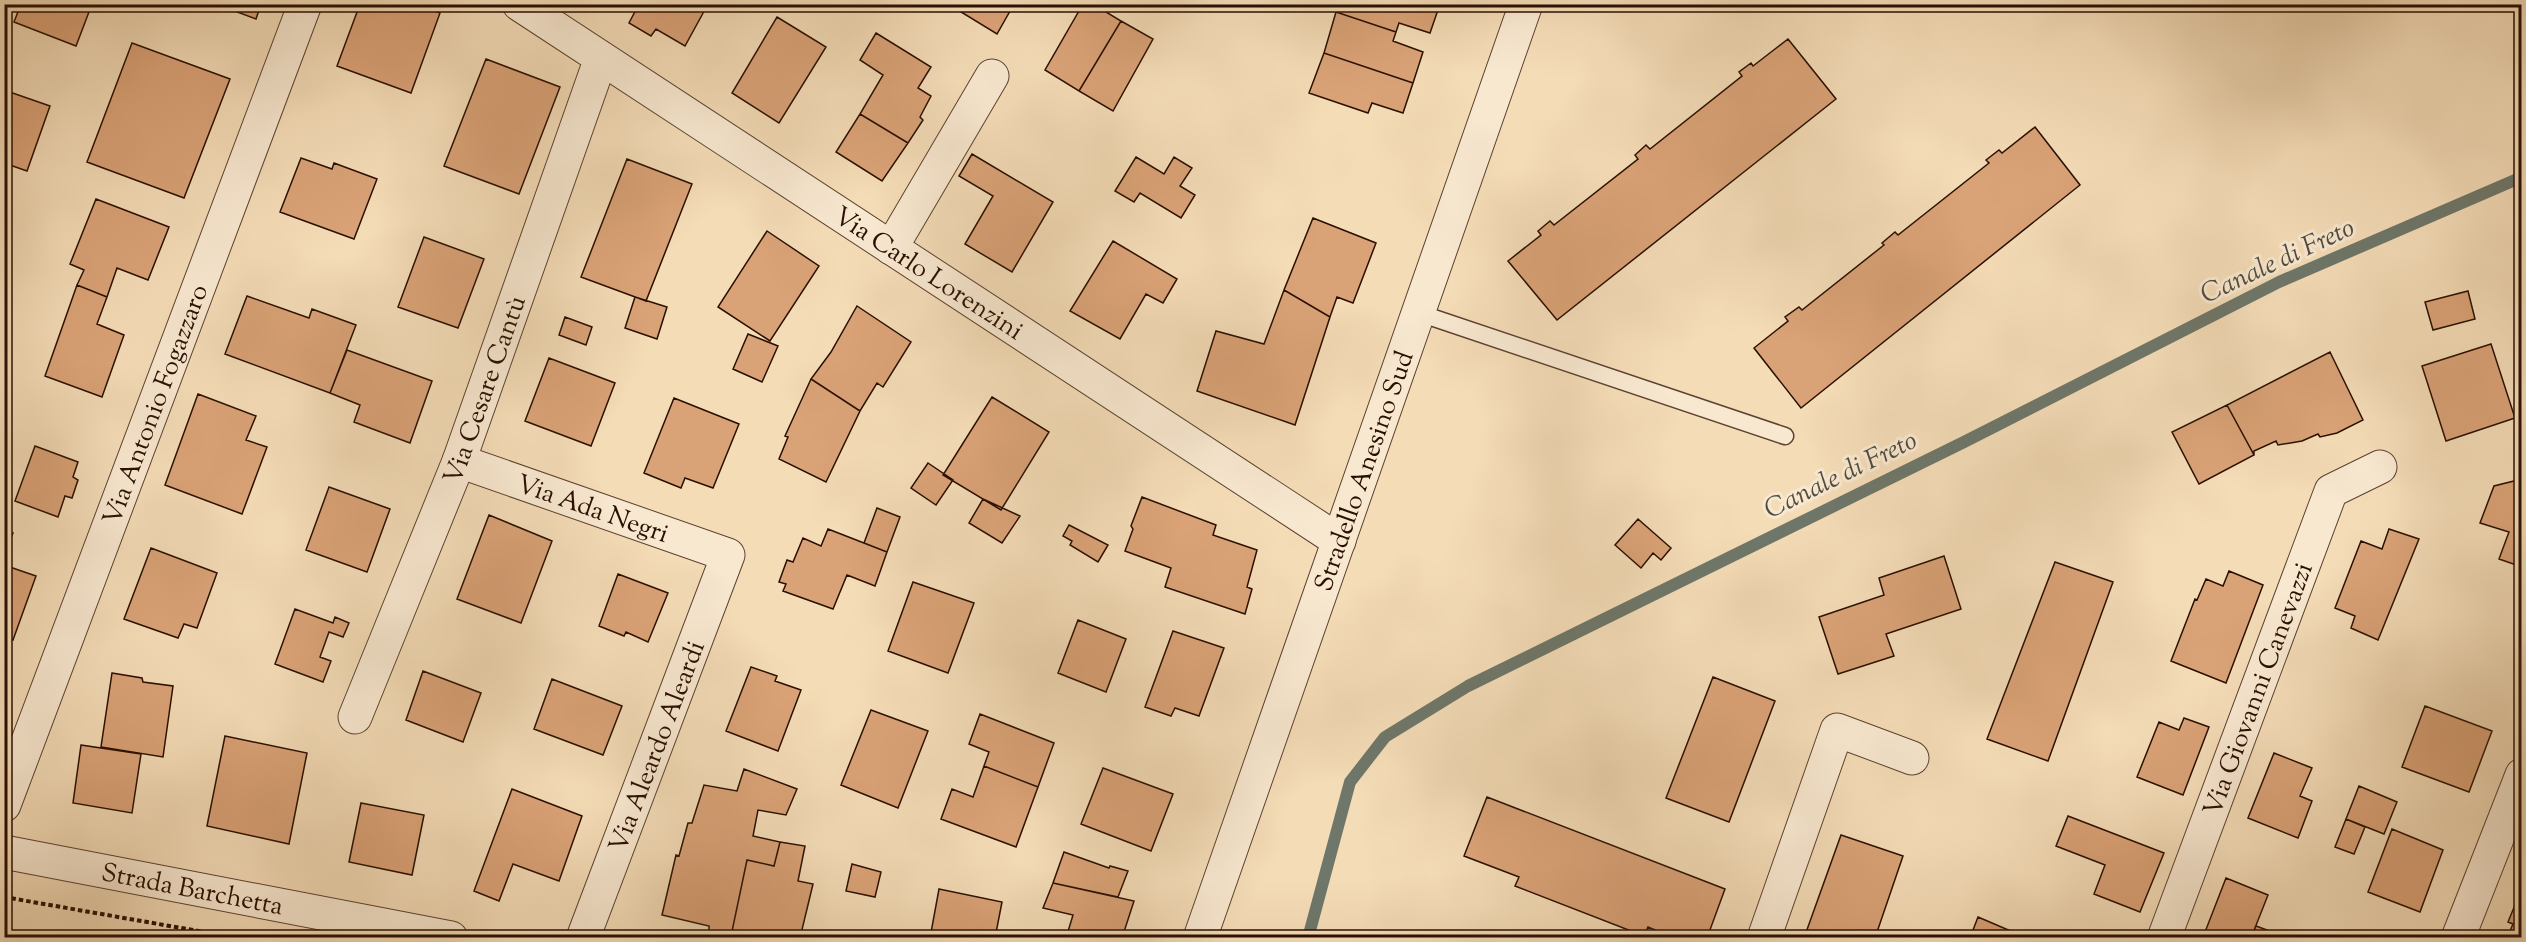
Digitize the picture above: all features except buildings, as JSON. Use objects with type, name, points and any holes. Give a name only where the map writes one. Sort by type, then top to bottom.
[{"type":"street","name":"Via Antonio Fogazzaro","points":[[4,805],[305,4]]},
{"type":"street","name":"Via Carlo Lorenzini","points":[[519,4],[1340,542]]},
{"type":"street","name":"Stradello Anesino Sud","points":[[1200,938],[1526,4]]},
{"type":"street","name":"Via Cesare Cantù","points":[[355,717],[459,461],[601,58]]},
{"type":"street","points":[[891,248],[992,76]]},
{"type":"street","name":"Via Ada Negri","points":[[459,461],[728,555]]},
{"type":"street","name":"Via Giovanni Canevazzi","points":[[2163,938],[2331,491],[2380,467]]},
{"type":"street","name":"Via Aleardo Aleardi","points":[[583,938],[728,555]]},
{"type":"street","points":[[1764,938],[1836,730],[1912,758]]},
{"type":"street","points":[[2458,938],[2522,775]]},
{"type":"street","name":"Strada Barchetta","points":[[4,852],[451,938]]},
{"type":"lane","points":[[1419,313],[1785,436]]},
{"type":"path","points":[[4,897],[234,938]]},
{"type":"waterway","name":"Canale di Freto","points":[[1308,938],[1350,782],[1385,737],[1468,686],[1964,442],[2279,282],[2522,177]]}]
